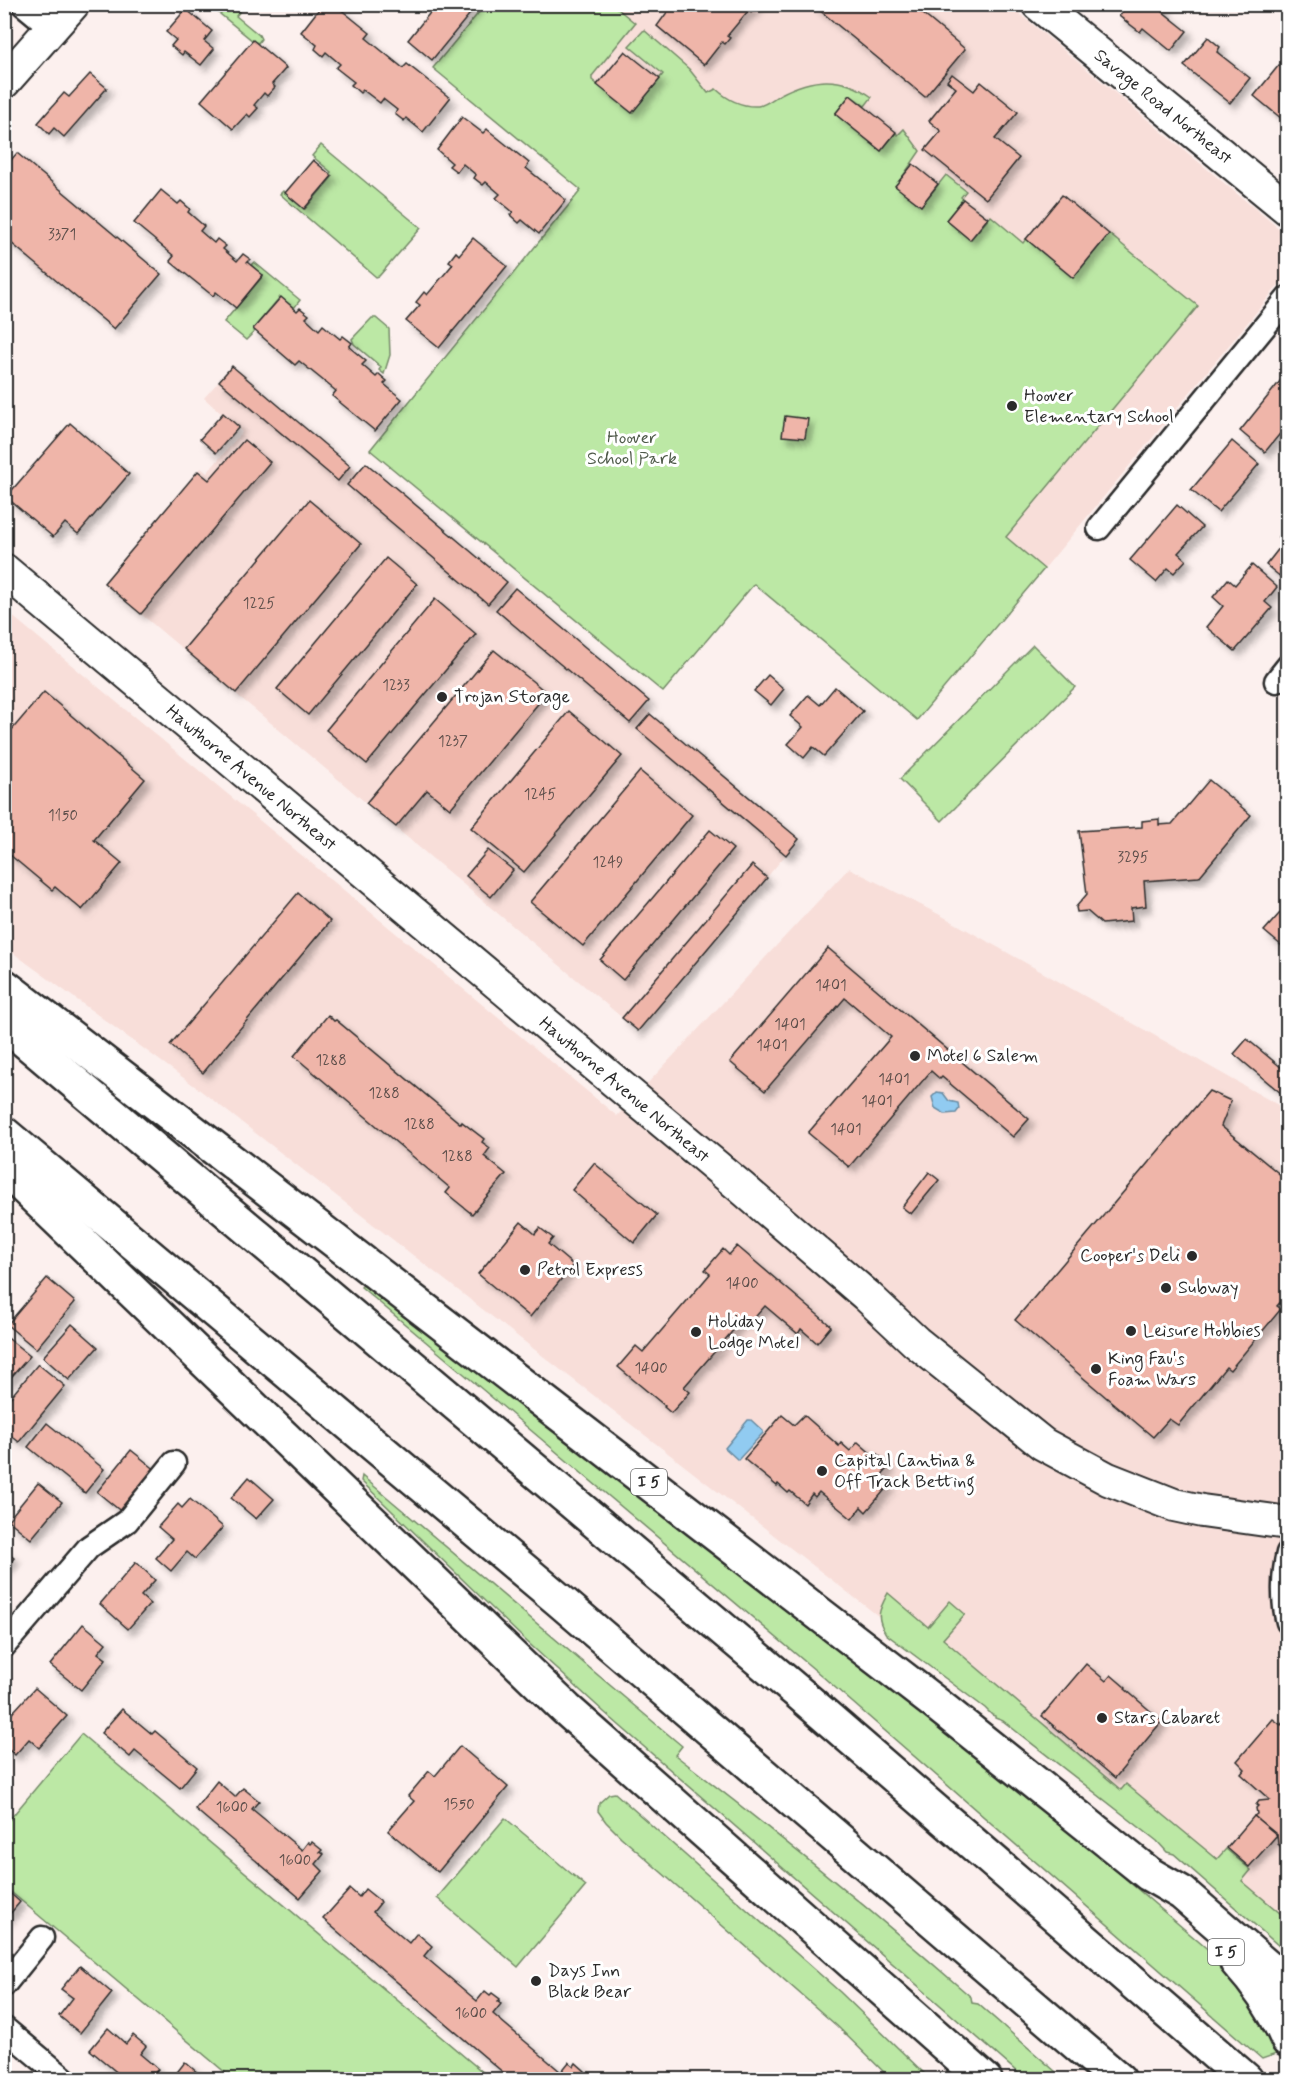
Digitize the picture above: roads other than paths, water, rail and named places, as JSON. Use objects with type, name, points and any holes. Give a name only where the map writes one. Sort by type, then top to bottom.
[{"type":"highway","name":"I 5","points":[[4,986],[935,1703],[1149,1874],[1182,1893],[1287,1985]]},
{"type":"highway","points":[[4,1023],[800,1694],[1246,2079]]},
{"type":"highway","points":[[4,1134],[558,1599],[1119,2079]]},
{"type":"highway","points":[[4,1165],[367,1519],[566,1709],[976,2074]]},
{"type":"highway","name":"I 5","points":[[1149,1874],[1176,1906],[1250,1976],[1278,2017],[1287,2040]]},
{"type":"main road","points":[[4,82],[73,4]]},
{"type":"main road","name":"Savage Road Northeast","points":[[1038,4],[1287,209]]},
{"type":"main road","name":"Hawthorne Avenue Northeast","points":[[4,570],[742,1188],[924,1349],[1034,1437],[1108,1479],[1174,1505],[1287,1523]]},
{"type":"street","points":[[23,4],[52,28]]},
{"type":"street","points":[[1099,528],[1287,298]]},
{"type":"street","points":[[4,1646],[89,1547],[127,1521],[174,1463]]},
{"type":"street","points":[[1287,1553],[1284,1590],[1287,1622]]},
{"type":"street","points":[[4,1984],[42,1938]]},
{"type":"street","points":[[4,2028],[66,2079]]},
{"type":"water","points":[[937,1092],[943,1093],[949,1101],[958,1103],[959,1109],[956,1113],[945,1114],[935,1108],[932,1097]]},
{"type":"water","points":[[748,1420],[751,1420],[763,1433],[738,1460],[725,1448]]},
{"type":"place","name":"Hoover Elementary School","points":[[1012,406]]},
{"type":"place","name":"Trojan Storage","points":[[442,697]]},
{"type":"place","name":"Motel 6 Salem","points":[[915,1056]]},
{"type":"place","name":"Cooper's Deli","points":[[1192,1256]]},
{"type":"place","name":"Petrol Express","points":[[525,1270]]},
{"type":"place","name":"Subway","points":[[1166,1288]]},
{"type":"place","name":"Leisure Hobbies","points":[[1131,1331]]},
{"type":"place","name":"Holiday Lodge Motel","points":[[696,1332]]},
{"type":"place","name":"King Fau's Foam Wars","points":[[1096,1369]]},
{"type":"place","name":"Capital Cantina & Off Track Betting","points":[[822,1471]]},
{"type":"place","name":"Stars Cabaret","points":[[1102,1718]]},
{"type":"place","name":"Days Inn Black Bear","points":[[536,1981]]},
{"type":"park label","name":"Hoover School Park","points":[[632,448]]}]
